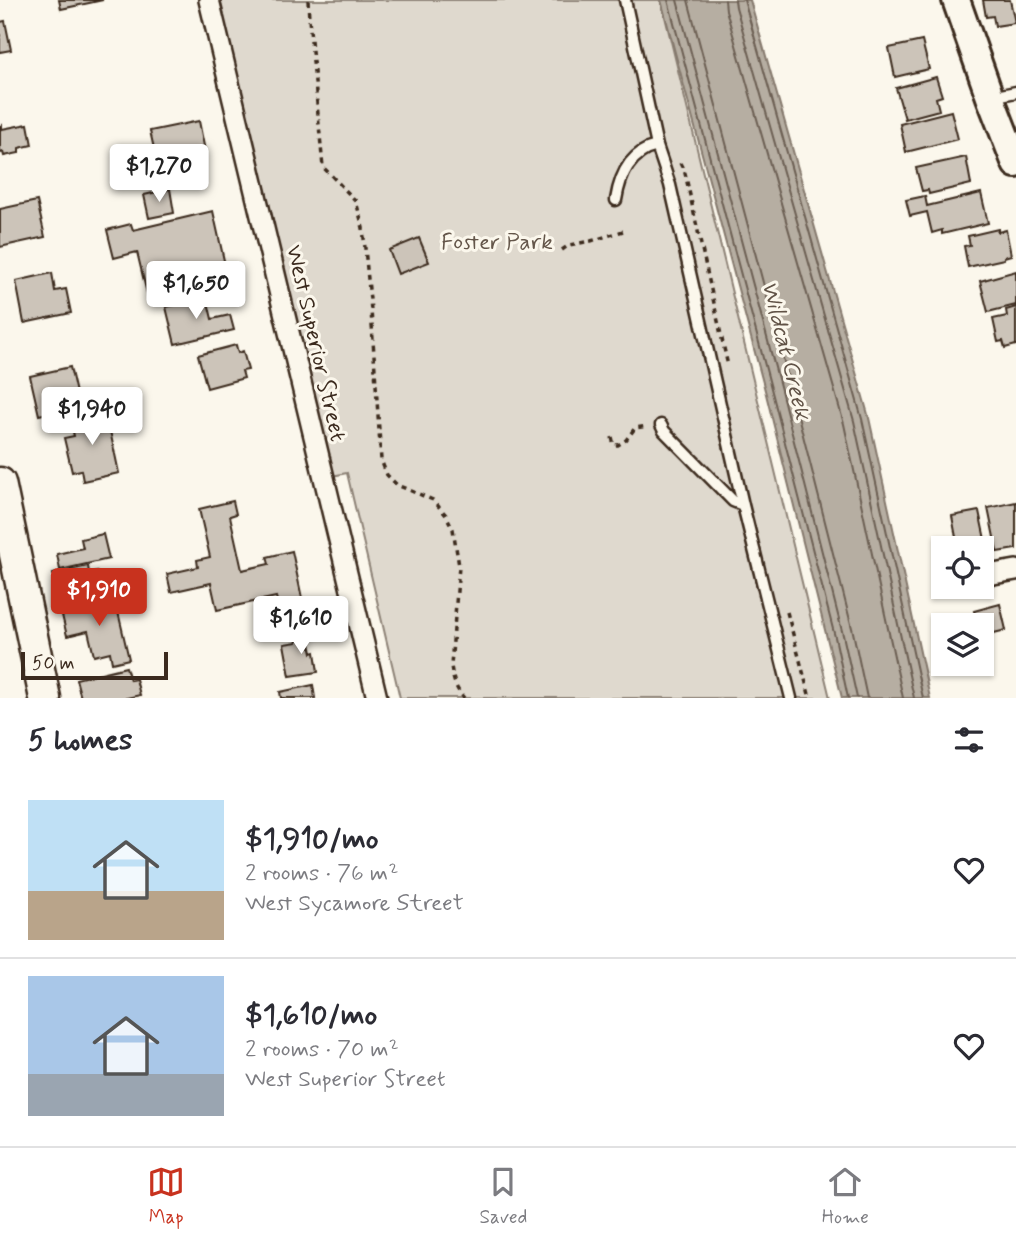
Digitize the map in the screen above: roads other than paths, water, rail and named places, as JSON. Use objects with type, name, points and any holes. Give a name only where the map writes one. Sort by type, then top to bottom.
[{"type":"main road","points":[[956,0],[1003,95],[1016,164]]},
{"type":"main road","points":[[0,483],[45,698]]},
{"type":"street","name":"West Superior Street","points":[[209,0],[377,698]]},
{"type":"street","points":[[994,574],[1016,570]]},
{"type":"lane","points":[[625,0],[657,146],[670,185],[743,505],[791,698]]},
{"type":"lane","points":[[616,200],[628,164],[647,148],[657,146]]},
{"type":"lane","points":[[661,425],[733,501],[743,505]]},
{"type":"water","name":"Wildcat Creek","points":[[661,0],[750,0],[869,418],[930,698],[842,698],[766,394]]},
{"type":"park label","name":"Foster Park","points":[[497,241]]}]
